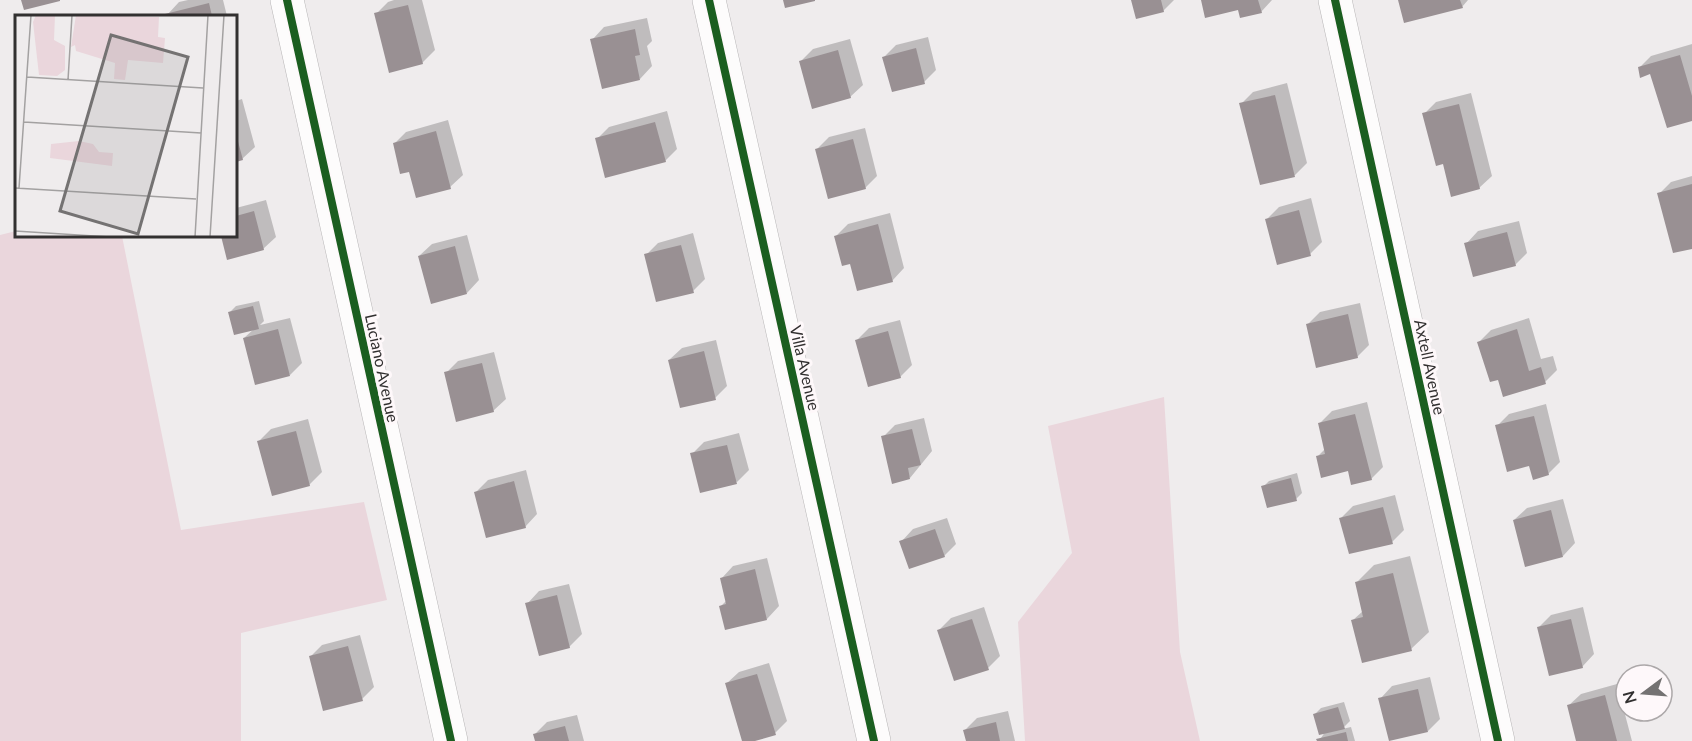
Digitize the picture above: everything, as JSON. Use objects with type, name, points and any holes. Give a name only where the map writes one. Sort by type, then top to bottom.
[{"type":"street","name":"Luciano Avenue","points":[[287,0],[451,741]]},
{"type":"street","name":"Villa Avenue","points":[[709,0],[874,741]]},
{"type":"street","name":"Axtell Avenue","points":[[1335,0],[1498,741]]},
{"type":"shaded area","points":[[15,231],[15,237],[122,237],[181,530],[364,502],[387,600],[241,633],[241,741],[0,741],[0,235]]},
{"type":"shaded area","points":[[1164,397],[1180,652],[1200,741],[1025,741],[1018,622],[1072,553],[1048,426]]},
{"type":"building","points":[[21,0],[60,0],[60,1],[24,10]]},
{"type":"building","points":[[783,0],[815,0],[815,1],[785,8]]},
{"type":"building","points":[[1131,0],[1161,0],[1164,12],[1136,19]]},
{"type":"building","points":[[1201,0],[1258,0],[1262,13],[1240,18],[1238,10],[1205,18]]},
{"type":"building","points":[[1398,0],[1460,0],[1463,8],[1404,23]]},
{"type":"building","points":[[209,3],[212,15],[166,15]]},
{"type":"building","points":[[408,5],[423,64],[389,73],[374,13]]},
{"type":"building","points":[[635,29],[640,55],[635,56],[640,80],[602,89],[590,39]]},
{"type":"building","points":[[916,48],[925,84],[892,92],[882,57]]},
{"type":"building","points":[[838,50],[851,98],[812,109],[799,61]]},
{"type":"building","points":[[1680,55],[1692,96],[1692,121],[1667,128],[1650,74],[1640,78],[1638,67]]},
{"type":"building","points":[[1275,95],[1295,177],[1260,185],[1239,103]]},
{"type":"building","points":[[1459,104],[1480,189],[1451,197],[1443,164],[1436,166],[1422,113]]},
{"type":"building","points":[[655,122],[666,162],[605,178],[595,138]]},
{"type":"building","points":[[436,131],[451,189],[416,198],[409,172],[400,174],[393,143]]},
{"type":"building","points":[[237,138],[243,160],[237,162]]},
{"type":"building","points":[[853,139],[866,189],[828,199],[815,149]]},
{"type":"building","points":[[1692,184],[1692,249],[1673,253],[1657,193]]},
{"type":"building","points":[[1299,210],[1311,256],[1277,265],[1265,219]]},
{"type":"building","points":[[254,211],[264,250],[227,260],[221,237],[237,237],[237,216]]},
{"type":"building","points":[[878,224],[893,282],[857,291],[850,264],[842,266],[834,236]]},
{"type":"building","points":[[1507,232],[1516,266],[1473,277],[1464,243]]},
{"type":"building","points":[[681,245],[694,293],[656,302],[644,254]]},
{"type":"building","points":[[455,246],[467,294],[431,304],[418,256]]},
{"type":"building","points":[[253,306],[259,329],[234,335],[228,312]]},
{"type":"building","points":[[1348,314],[1358,358],[1316,368],[1306,324]]},
{"type":"building","points":[[278,329],[290,376],[255,385],[243,338]]},
{"type":"building","points":[[1517,329],[1529,371],[1541,367],[1546,384],[1503,397],[1498,380],[1490,382],[1477,342]]},
{"type":"building","points":[[888,331],[901,378],[868,387],[855,340]]},
{"type":"building","points":[[704,351],[716,400],[680,408],[668,360]]},
{"type":"building","points":[[482,363],[494,412],[456,422],[444,372]]},
{"type":"building","points":[[1355,414],[1372,480],[1351,485],[1348,471],[1321,478],[1316,456],[1325,454],[1318,423]]},
{"type":"building","points":[[1534,416],[1549,475],[1533,480],[1529,466],[1507,472],[1495,425]]},
{"type":"building","points":[[912,429],[921,465],[908,468],[910,479],[892,484],[881,436]]},
{"type":"building","points":[[296,431],[310,486],[272,496],[257,441]]},
{"type":"building","points":[[727,445],[737,484],[700,493],[690,453]]},
{"type":"building","points":[[1291,478],[1297,501],[1267,508],[1261,486]]},
{"type":"building","points":[[514,481],[526,528],[486,538],[474,492]]},
{"type":"building","points":[[1383,507],[1393,544],[1349,554],[1339,518]]},
{"type":"building","points":[[1551,510],[1563,557],[1525,567],[1513,520]]},
{"type":"building","points":[[935,529],[945,557],[909,569],[899,541]]},
{"type":"building","points":[[755,569],[767,620],[725,630],[719,606],[726,604],[720,578]]},
{"type":"building","points":[[1393,573],[1412,651],[1362,663],[1351,620],[1363,617],[1355,582]]},
{"type":"building","points":[[557,595],[570,648],[539,656],[525,603]]},
{"type":"building","points":[[972,619],[989,670],[954,681],[937,630]]},
{"type":"building","points":[[1571,619],[1583,668],[1549,676],[1537,627]]},
{"type":"building","points":[[348,646],[363,701],[323,711],[309,656]]},
{"type":"building","points":[[757,674],[776,735],[755,741],[742,741],[725,683]]},
{"type":"building","points":[[1418,689],[1428,732],[1389,741],[1378,698]]},
{"type":"building","points":[[1605,695],[1617,741],[1576,741],[1567,705]]},
{"type":"building","points":[[1338,707],[1345,729],[1319,735],[1313,714]]},
{"type":"building","points":[[996,722],[1000,741],[966,741],[963,730]]},
{"type":"building","points":[[565,726],[569,741],[535,741],[533,734]]},
{"type":"building","points":[[1346,732],[1348,741],[1317,741],[1316,739]]},
{"type":"cycle path","points":[[287,0],[451,741]]},
{"type":"cycle path","points":[[709,0],[874,741]]},
{"type":"cycle path","points":[[1335,0],[1498,741]]}]
